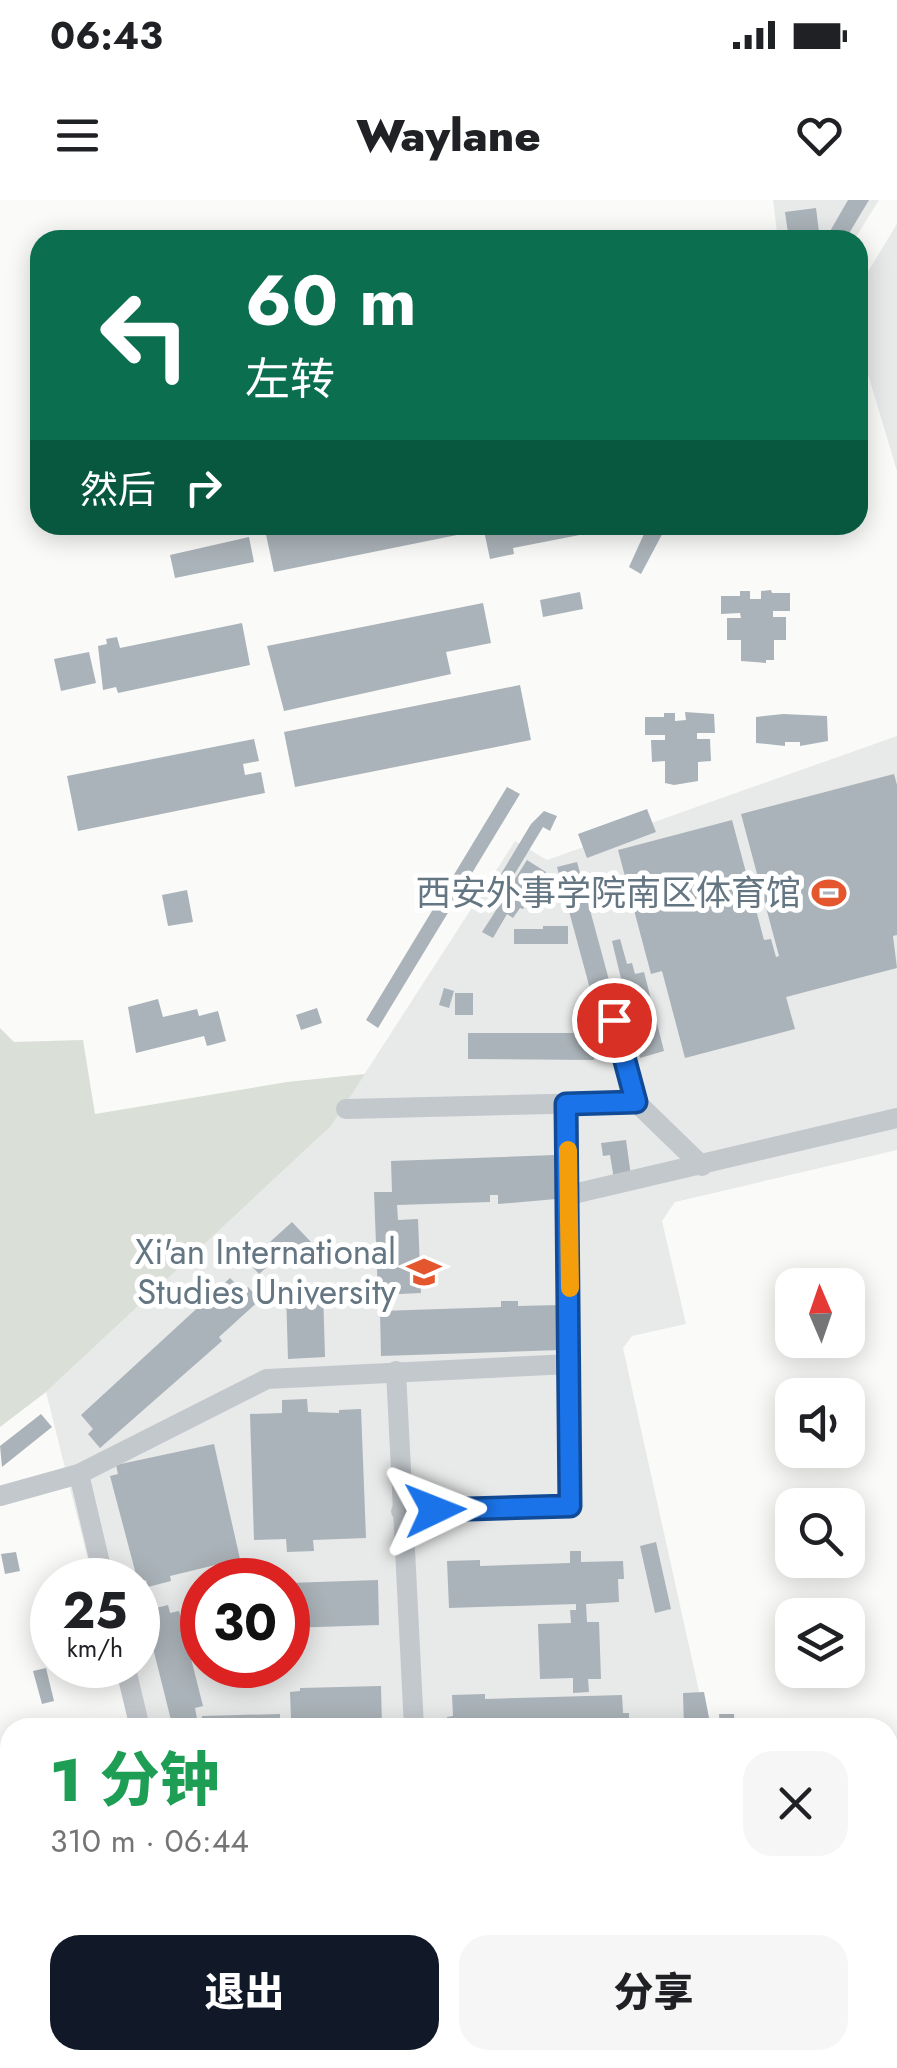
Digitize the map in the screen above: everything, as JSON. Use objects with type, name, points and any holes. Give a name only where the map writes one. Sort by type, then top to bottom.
[{"type":"street","points":[[614,1020],[636,1102],[702,1166]]},
{"type":"street","points":[[346,1109],[636,1102]]},
{"type":"street","points":[[401,1511],[570,1506],[566,1104]]},
{"type":"street","points":[[569,1195],[897,1118]]},
{"type":"street","points":[[0,1496],[79,1474],[267,1378],[570,1364]]},
{"type":"street","points":[[396,1371],[413,1718]]},
{"type":"street","points":[[79,1474],[99,1558]]},
{"type":"street","points":[[130,1688],[138,1718]]},
{"type":"shaded area","points":[[773,200],[879,200],[860,230],[777,230]]},
{"type":"shaded area","points":[[897,224],[897,471],[868,374],[868,272]]},
{"type":"shaded area","name":"Xi'an International Studies University","points":[[897,736],[897,1150],[675,1202],[662,1221],[686,1324],[632,1336],[623,1348],[705,1718],[128,1718],[120,1688],[160,1688],[160,1558],[88,1558],[46,1392],[331,1126],[515,841],[547,860]]},
{"type":"shaded area","points":[[0,1028],[14,1042],[83,1040],[95,1114],[287,1082],[365,1074],[331,1126],[46,1392],[0,1427]]},
{"type":"building","points":[[848,200],[869,200],[851,230],[831,230]]},
{"type":"building","points":[[816,208],[819,230],[788,230],[785,212]]},
{"type":"building","points":[[266,535],[457,535],[274,572]]},
{"type":"building","points":[[485,535],[580,535],[513,548],[514,554],[490,559]]},
{"type":"building","points":[[643,535],[662,535],[641,574],[629,567]]},
{"type":"building","points":[[249,537],[254,562],[175,578],[170,555]]},
{"type":"building","points":[[740,591],[750,591],[750,599],[761,599],[761,591],[790,593],[790,611],[773,611],[773,617],[786,617],[786,640],[774,640],[774,660],[741,661],[741,640],[727,640],[727,618],[741,618],[740,613],[721,614],[721,596],[740,596]]},
{"type":"building","points":[[580,592],[583,609],[543,617],[540,600]]},
{"type":"building","points":[[483,603],[491,643],[446,652],[451,674],[284,711],[267,646]]},
{"type":"building","points":[[242,623],[250,665],[118,693],[116,687],[103,690],[98,646],[107,644],[106,639],[117,637],[120,648]]},
{"type":"building","points":[[89,652],[96,683],[61,691],[54,659]]},
{"type":"building","points":[[520,685],[531,740],[295,787],[284,732]]},
{"type":"building","points":[[685,712],[714,714],[715,733],[697,733],[697,739],[710,739],[711,761],[698,762],[698,781],[674,785],[665,783],[665,761],[652,762],[651,740],[665,740],[665,735],[645,735],[645,717],[675,713],[675,721],[686,720]]},
{"type":"building","points":[[827,716],[828,741],[800,746],[800,742],[785,742],[785,746],[756,743],[756,717]]},
{"type":"building","points":[[254,739],[259,761],[243,764],[245,775],[261,772],[265,793],[78,831],[67,776]]},
{"type":"building","name":"西安外事学院南区体育馆","points":[[894,774],[897,935],[893,936],[897,968],[786,997],[795,1029],[685,1058],[662,971],[651,974],[618,850],[732,820],[764,940],[771,939],[776,957],[779,956],[741,814]]},
{"type":"building","points":[[507,787],[520,794],[378,1028],[366,1020]]},
{"type":"building","points":[[647,809],[656,832],[587,858],[578,834]]},
{"type":"building","points":[[544,811],[557,816],[550,831],[543,827],[511,880],[501,874],[531,824]]},
{"type":"building","points":[[527,860],[546,872],[523,909],[513,918],[507,914],[493,938],[482,932],[502,901],[509,901],[503,898]]},
{"type":"building","points":[[577,862],[619,1017],[599,1022],[557,867]]},
{"type":"building","points":[[187,890],[193,922],[168,926],[162,895]]},
{"type":"building","points":[[568,926],[568,944],[514,944],[514,929]]},
{"type":"building","points":[[620,939],[627,964],[632,963],[635,974],[644,972],[664,1051],[640,1058],[612,941]]},
{"type":"building","points":[[444,988],[454,991],[449,1008],[439,1005]]},
{"type":"building","points":[[455,993],[473,993],[473,1015],[455,1015]]},
{"type":"building","points":[[158,999],[163,1017],[197,1009],[199,1016],[218,1011],[226,1041],[207,1046],[204,1036],[136,1053],[128,1007]]},
{"type":"building","points":[[317,1008],[322,1023],[301,1030],[296,1015]]},
{"type":"building","points":[[468,1033],[593,1033],[593,1041],[598,1041],[598,1057],[468,1059]]},
{"type":"building","points":[[626,1140],[631,1176],[614,1179],[610,1155],[603,1156],[601,1143]]},
{"type":"building","points":[[555,1155],[556,1199],[498,1204],[498,1195],[490,1195],[490,1202],[397,1205],[398,1220],[418,1219],[421,1293],[378,1295],[374,1192],[392,1192],[391,1161]]},
{"type":"building","points":[[292,1222],[311,1242],[289,1262],[282,1254],[259,1274],[248,1262]]},
{"type":"building","points":[[230,1278],[243,1291],[248,1287],[260,1300],[219,1337],[222,1341],[100,1448],[88,1434],[93,1429],[81,1415]]},
{"type":"building","points":[[323,1290],[325,1357],[288,1359],[286,1291]]},
{"type":"building","points":[[501,1301],[518,1301],[518,1306],[559,1305],[561,1350],[381,1356],[380,1311],[501,1307]]},
{"type":"building","points":[[307,1399],[308,1412],[361,1409],[366,1538],[313,1540],[314,1551],[287,1552],[286,1539],[254,1540],[250,1414],[282,1413],[282,1400]]},
{"type":"building","points":[[41,1414],[52,1427],[2,1467],[0,1446]]},
{"type":"building","points":[[214,1444],[240,1558],[180,1558],[180,1574],[160,1584],[160,1558],[132,1558],[110,1476],[118,1474],[116,1465]]},
{"type":"building","points":[[656,1542],[671,1609],[655,1613],[640,1546]]},
{"type":"building","points":[[570,1551],[581,1551],[581,1562],[623,1561],[624,1579],[618,1579],[619,1602],[586,1604],[587,1622],[599,1622],[601,1679],[588,1679],[589,1692],[573,1693],[573,1678],[540,1679],[538,1624],[571,1623],[570,1610],[576,1610],[576,1604],[449,1608],[447,1561],[480,1560],[480,1566],[570,1563]]},
{"type":"building","points":[[16,1552],[20,1571],[5,1574],[1,1554]]},
{"type":"building","points":[[378,1580],[379,1625],[310,1627],[310,1582]]},
{"type":"building","points":[[168,1605],[170,1613],[179,1611],[180,1688],[198,1688],[203,1706],[195,1708],[197,1718],[170,1718],[160,1676],[160,1607]]},
{"type":"building","points":[[381,1686],[382,1718],[291,1718],[290,1692],[300,1688]]},
{"type":"building","points":[[38,1688],[51,1688],[54,1701],[42,1704]]},
{"type":"building","points":[[704,1692],[709,1718],[684,1718],[683,1693]]},
{"type":"building","points":[[485,1694],[485,1699],[622,1695],[623,1713],[629,1713],[629,1718],[447,1718],[453,1716],[452,1695]]},
{"type":"building","points":[[280,1714],[280,1718],[202,1718]]},
{"type":"slow traffic","points":[[568,1150],[570,1288]]},
{"type":"place","name":"西安外事学院南区体育馆","points":[[829,893]]},
{"type":"place","name":"Xi'an International Studies University","points":[[424,1272]]},
{"type":"route","points":[[435,1510],[570,1506],[566,1104],[636,1102],[614,1020]]}]
